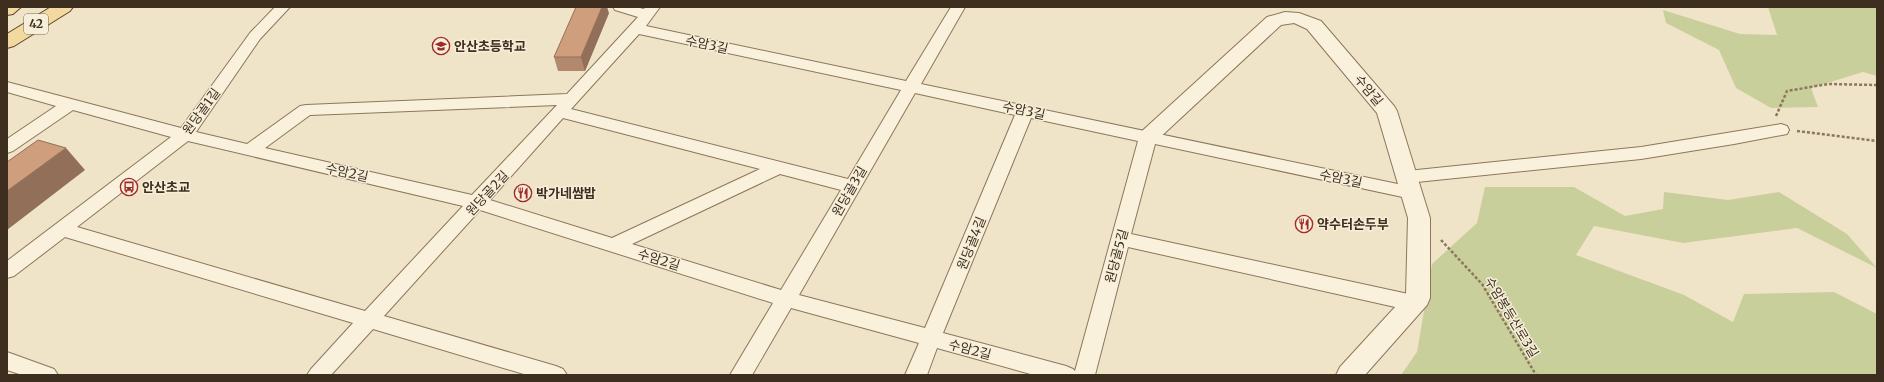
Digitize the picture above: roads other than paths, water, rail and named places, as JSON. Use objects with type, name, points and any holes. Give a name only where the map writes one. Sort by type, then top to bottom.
[{"type":"main road","name":"42","points":[[7,10],[12,7]]},
{"type":"main road","name":"42","points":[[7,42],[64,7]]},
{"type":"street","name":"원당골1길","points":[[7,271],[185,135],[255,36],[283,7]]},
{"type":"street","points":[[620,7],[650,11]]},
{"type":"street","name":"원당골3길","points":[[741,375],[958,7]]},
{"type":"street","name":"원당골2길","points":[[318,375],[573,99],[636,29],[650,11]]},
{"type":"street","name":"수암길","points":[[1148,136],[1274,21],[1287,17],[1301,18],[1314,25],[1387,110],[1420,218],[1418,298],[1349,375]]},
{"type":"street","name":"수암3길","points":[[636,29],[1148,136],[1410,185],[1714,143],[1774,131]]},
{"type":"street","name":"수암2길","points":[[7,88],[185,135],[478,203],[786,299],[1066,375]]},
{"type":"street","points":[[250,150],[306,110],[573,99]]},
{"type":"street","points":[[7,147],[70,104]]},
{"type":"street","name":"원당골4길","points":[[916,375],[1025,111]]},
{"type":"street","points":[[560,112],[852,186]]},
{"type":"street","name":"원당골5길","points":[[1084,375],[1148,136]]},
{"type":"street","points":[[613,245],[779,167]]},
{"type":"street","points":[[61,229],[556,375]]},
{"type":"street","points":[[1121,239],[1413,303]]},
{"type":"street","points":[[7,361],[47,375]]},
{"type":"place","name":"안산초등학교","points":[[441,46]]},
{"type":"place","name":"안산초교","points":[[129,187]]},
{"type":"place","name":"박가네쌈밥","points":[[523,193]]},
{"type":"place","name":"약수터손두부","points":[[1304,224]]}]
